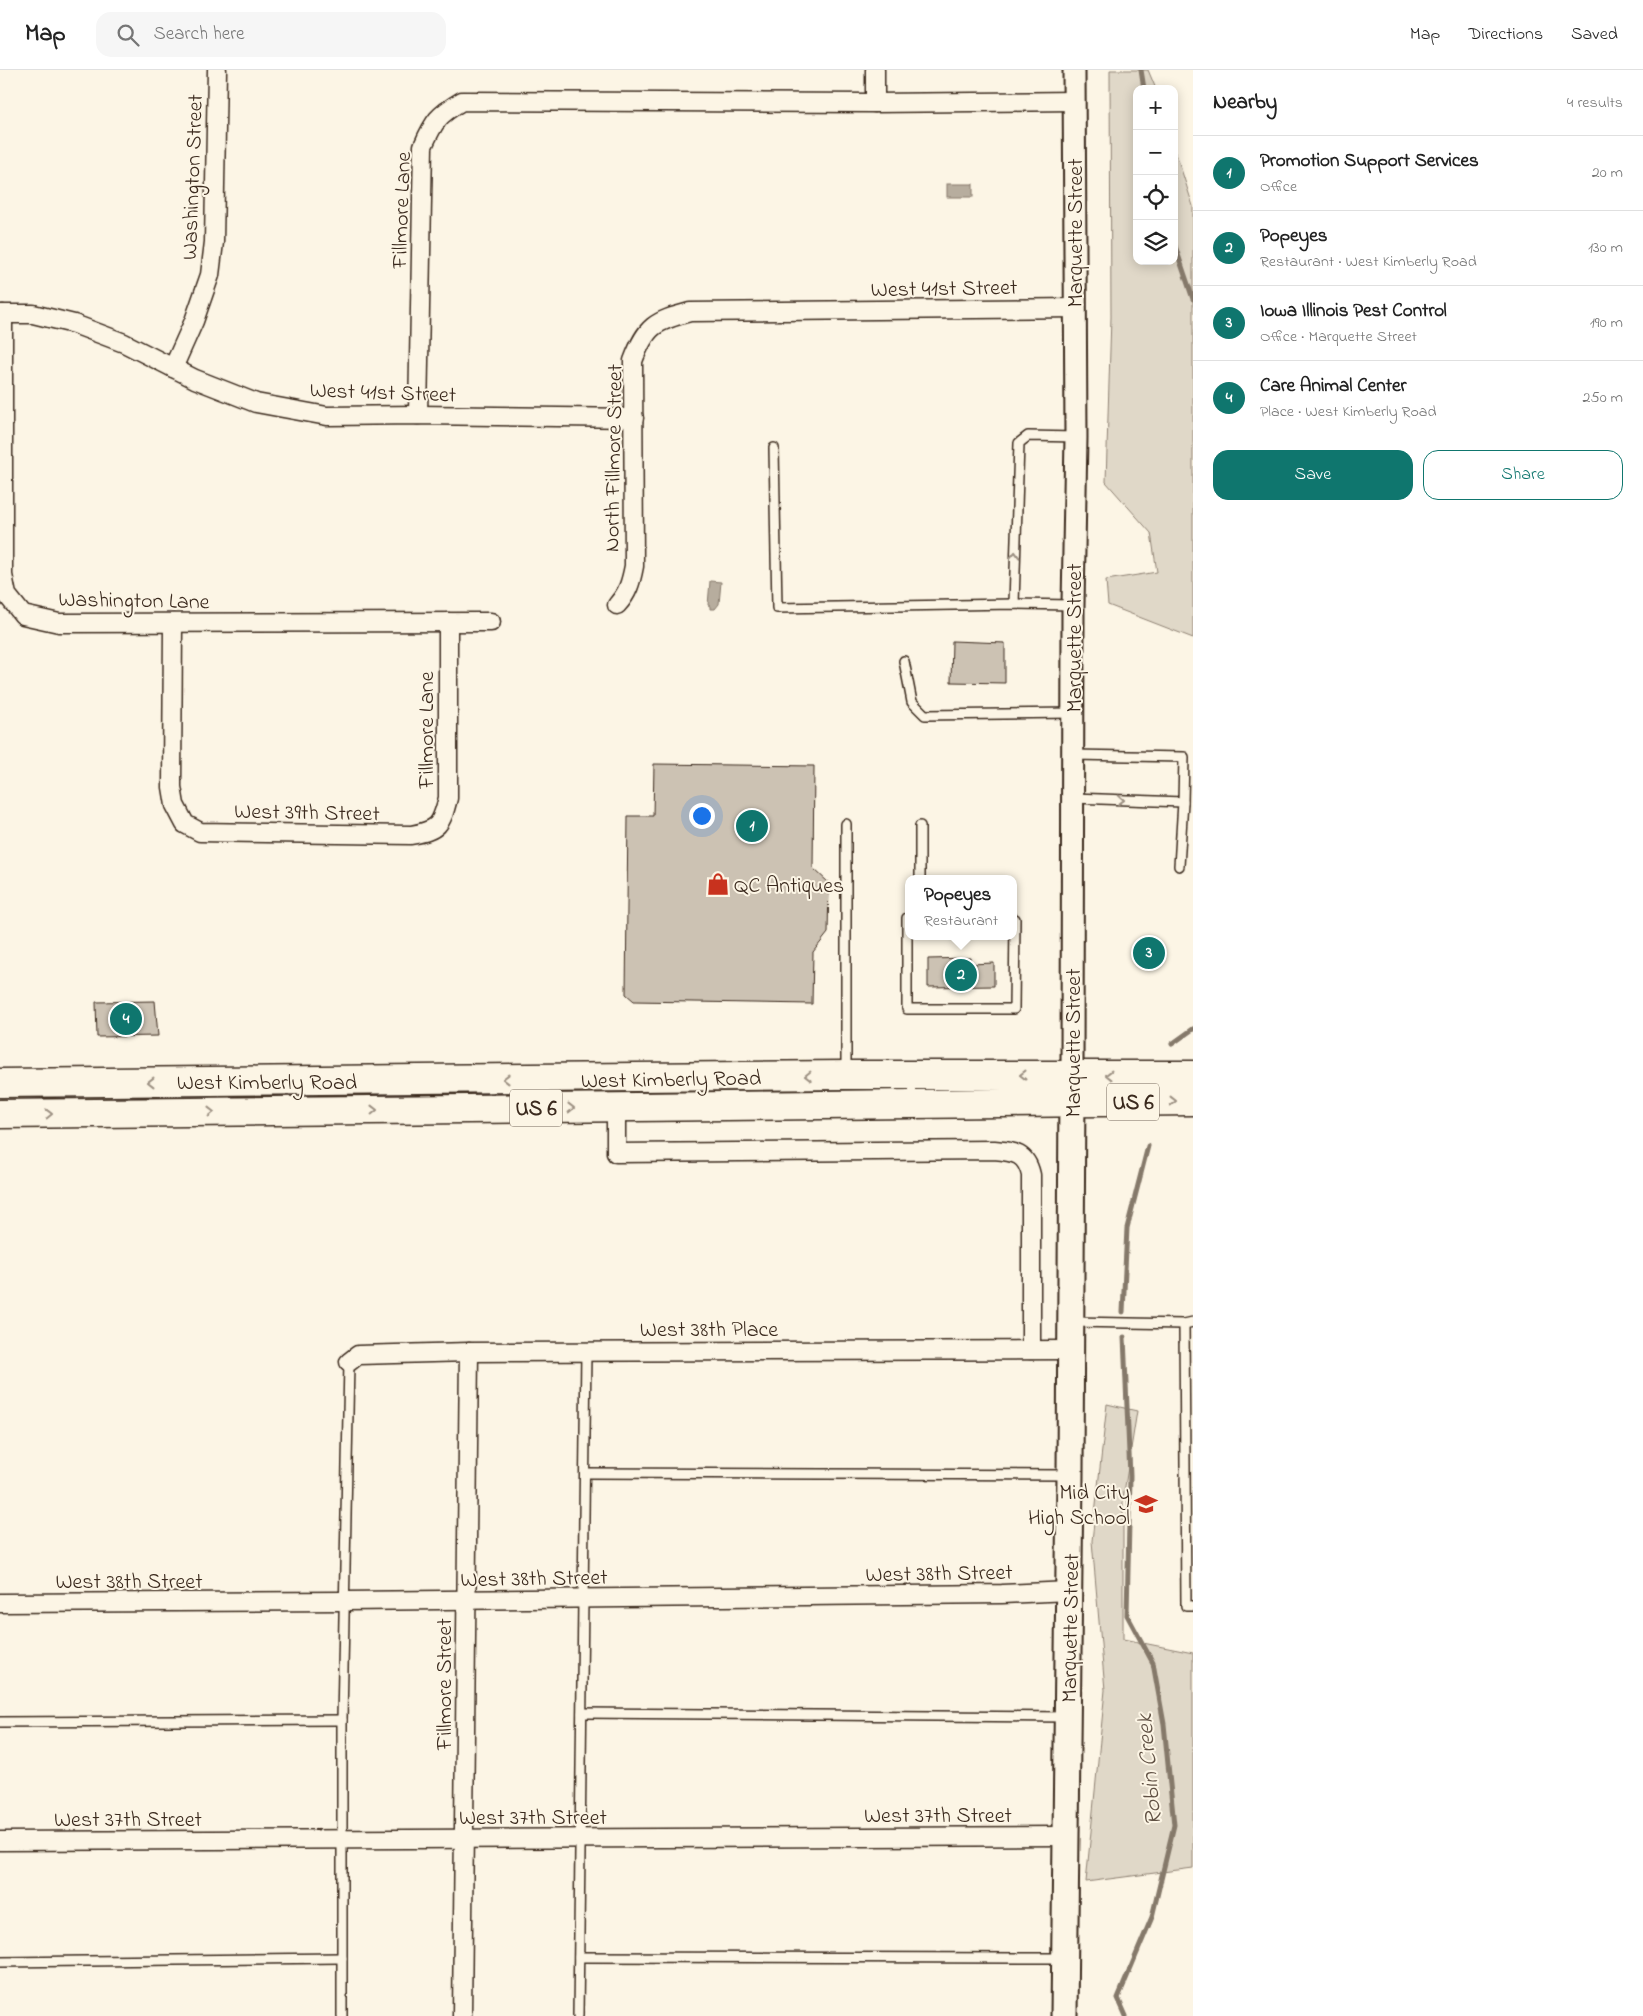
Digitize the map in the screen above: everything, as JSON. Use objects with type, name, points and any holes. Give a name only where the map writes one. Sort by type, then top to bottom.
[{"type":"main road","name":"Marquette Street","points":[[1064,2016],[1072,1350],[1072,1075]]},
{"type":"main road","name":"West Kimberly Road","points":[[0,1083],[1193,1075]]},
{"type":"main road","name":"West Kimberly Road","points":[[0,1114],[1193,1101]]},
{"type":"street","name":"Washington Street","points":[[173,368],[194,321],[210,275],[214,242],[217,70]]},
{"type":"street","points":[[875,70],[875,103]]},
{"type":"street","name":"Marquette Street","points":[[1072,1075],[1073,605],[1076,437],[1074,70]]},
{"type":"street","name":"Fillmore Lane","points":[[418,415],[422,146],[432,124],[444,112],[462,101],[875,103],[1074,101]]},
{"type":"street","name":"West 41st Street","points":[[814,311],[1075,308]]},
{"type":"street","name":"North Fillmore Street","points":[[617,605],[626,595],[632,580],[634,566],[633,361],[641,339],[653,326],[668,317],[690,312],[814,311]]},
{"type":"street","name":"West 41st Street","points":[[2,314],[33,314],[74,324],[124,343],[195,379],[256,403],[327,416],[418,415],[634,418]]},
{"type":"street","name":"Washington Lane","points":[[2,314],[3,575],[7,595],[24,615],[59,623],[491,622]]},
{"type":"street","name":"Fillmore Lane","points":[[430,831],[442,818],[448,798],[448,622]]},
{"type":"street","name":"West 39th Street","points":[[173,623],[172,787],[175,805],[185,824],[200,832],[411,834],[430,831]]},
{"type":"street","name":"West Kimberly Road","points":[[616,1108],[616,1153],[994,1150],[1012,1152],[1022,1157],[1028,1165],[1031,1175],[1031,1350]]},
{"type":"street","name":"West 38th Place","points":[[350,1362],[358,1355],[468,1352],[1072,1350]]},
{"type":"street","name":"Fillmore Street","points":[[462,2016],[468,1352]]},
{"type":"street","name":"West 38th Street","points":[[0,1602],[467,1600],[1002,1594],[1069,1591]]},
{"type":"street","name":"West 37th Street","points":[[0,1841],[1066,1836]]},
{"type":"lane","points":[[1014,604],[1019,443],[1028,436],[1076,437]]},
{"type":"lane","points":[[774,448],[777,608],[1014,604],[1073,605]]},
{"type":"lane","points":[[904,661],[912,702],[925,715],[1073,713]]},
{"type":"lane","points":[[1073,755],[1184,757],[1184,802],[1179,866]]},
{"type":"lane","points":[[1073,798],[1184,802]]},
{"type":"lane","points":[[846,824],[846,1076]]},
{"type":"lane","points":[[920,826],[920,875]]},
{"type":"lane","points":[[907,940],[907,1009],[1014,1009],[1015,940]]},
{"type":"lane","points":[[1072,1322],[1188,1323],[1186,1606],[1193,1606]]},
{"type":"lane","points":[[578,2016],[586,1351]]},
{"type":"lane","points":[[342,2016],[342,1720],[350,1362]]},
{"type":"lane","points":[[585,1473],[1070,1475]]},
{"type":"lane","points":[[582,1713],[1068,1717]]},
{"type":"lane","points":[[0,1722],[342,1720]]},
{"type":"lane","points":[[580,1957],[1065,1958]]},
{"type":"lane","points":[[0,1962],[342,1958]]},
{"type":"shaded area","points":[[1110,70],[1148,70],[1154,85],[1133,85],[1133,265],[1178,265],[1178,159],[1193,206],[1193,638],[1108,605],[1106,580],[1157,572],[1151,533],[1106,482],[1111,317]]},
{"type":"shaded area","points":[[947,184],[973,184],[973,197],[947,197]]},
{"type":"shaded area","points":[[710,581],[721,582],[719,604],[715,609],[710,609],[708,605]]},
{"type":"shaded area","points":[[1107,1404],[1137,1411],[1123,1499],[1123,1639],[1193,1653],[1193,1868],[1086,1882],[1105,1690],[1092,1541]]},
{"type":"building","points":[[952,641],[1005,643],[1005,683],[951,682]]},
{"type":"building","points":[[654,764],[814,766],[813,868],[829,883],[828,933],[813,952],[812,1004],[634,1001],[626,994],[628,816],[653,816]]},
{"type":"building","points":[[970,958],[970,964],[994,963],[994,986],[928,987],[928,959]]},
{"type":"building","points":[[155,1001],[158,1036],[97,1037],[96,1002]]},
{"type":"waterway","name":"Robin Creek","points":[[1141,70],[1143,85]]},
{"type":"waterway","name":"Robin Creek","points":[[1178,255],[1193,299]]},
{"type":"waterway","name":"Robin Creek","points":[[1172,1044],[1193,1029]]},
{"type":"waterway","name":"Robin Creek","points":[[1123,1312],[1127,1228],[1148,1146]]},
{"type":"waterway","name":"Robin Creek","points":[[1124,1337],[1130,1476],[1127,1615],[1153,1663],[1164,1724],[1174,1825],[1152,1917],[1118,1998],[1126,2016]]},
{"type":"place","name":"Promotion Support Services","points":[[752,826]]},
{"type":"place","name":"QC Antiques","points":[[718,884]]},
{"type":"place","name":"Iowa Illinois Pest Control","points":[[1149,953]]},
{"type":"place","name":"Popeyes","points":[[961,975]]},
{"type":"place","name":"Care Animal Center","points":[[126,1019]]},
{"type":"place","name":"Mid City High School","points":[[1146,1504]]}]
